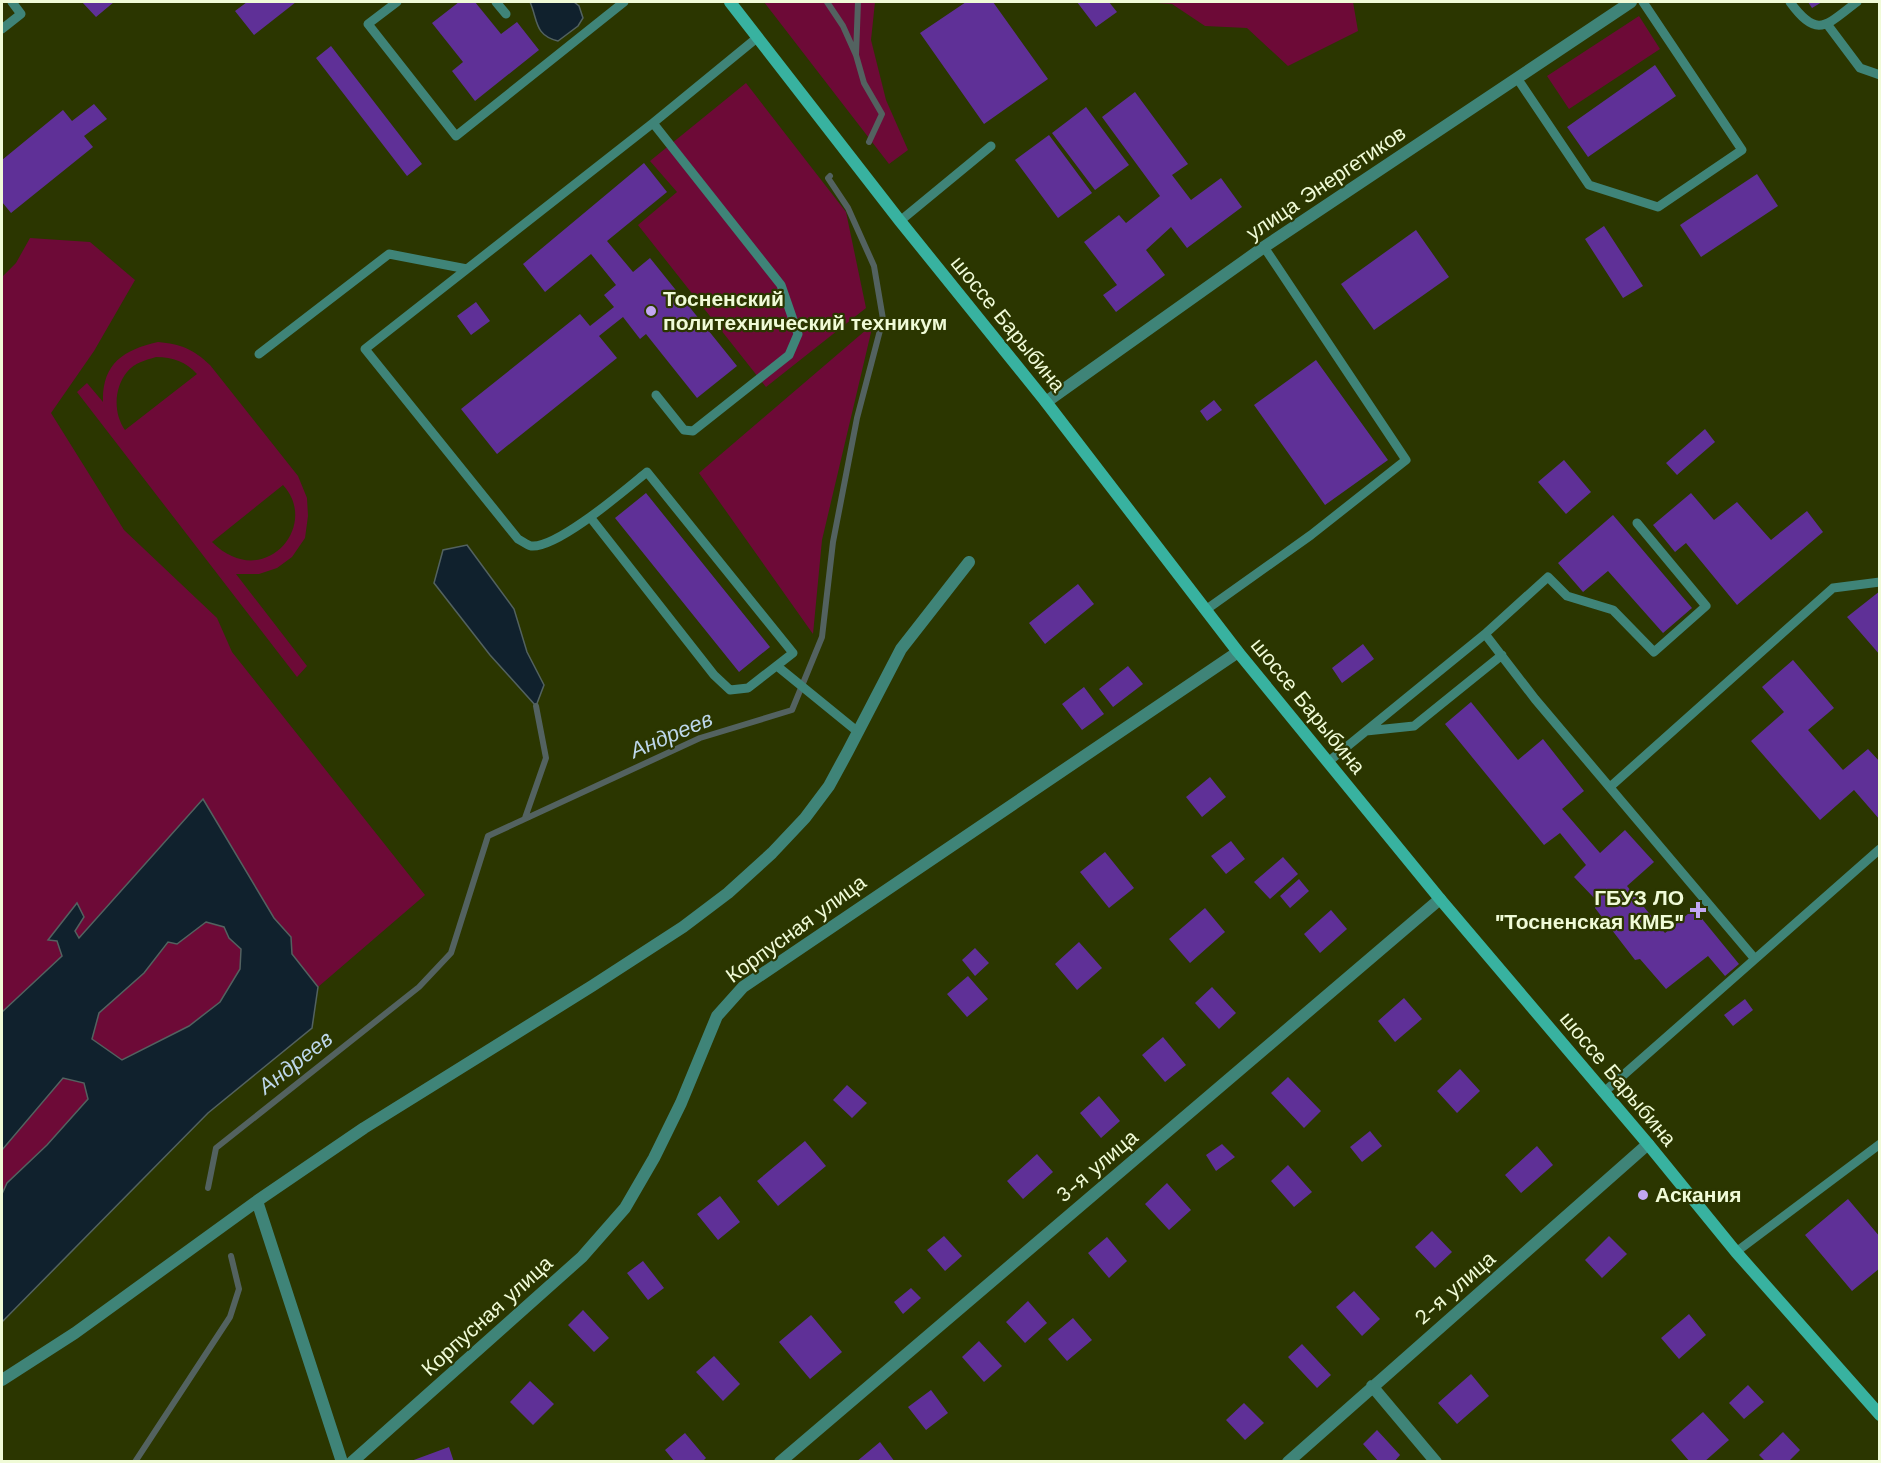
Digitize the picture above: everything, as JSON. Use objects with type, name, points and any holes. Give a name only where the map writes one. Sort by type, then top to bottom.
[{"type":"main road","name":"шоссе Барыбина","points":[[730,2],[900,221],[1046,402],[1238,652],[1440,899],[1648,1144],[1736,1252],[1880,1415]]},
{"type":"street","name":"улица Энергетиков","points":[[1046,402],[1264,248],[1631,2]]},
{"type":"street","points":[[2,1380],[75,1333],[257,1201],[364,1128],[637,957],[683,927],[728,893],[772,853],[805,818],[829,786],[901,649],[969,562]]},
{"type":"street","name":"Корпусная улица","points":[[352,1461],[582,1257],[624,1208],[654,1158],[681,1103],[717,1016],[743,987],[1238,652]]},
{"type":"street","name":"3-я улица","points":[[780,1461],[1440,899]]},
{"type":"street","name":"2-я улица","points":[[1287,1461],[1648,1144]]},
{"type":"street","points":[[257,1201],[342,1461]]},
{"type":"street","points":[[1372,1386],[1436,1461]]},
{"type":"lane","points":[[2,29],[21,14],[12,2]]},
{"type":"lane","points":[[397,2],[368,24],[456,136],[624,2]]},
{"type":"lane","points":[[496,2],[506,15]]},
{"type":"lane","points":[[1517,78],[1589,185],[1658,207],[1742,150],[1643,2]]},
{"type":"lane","points":[[1790,2],[1802,18],[1813,24],[1827,24],[1857,2]]},
{"type":"lane","points":[[1827,24],[1860,68],[1880,75]]},
{"type":"lane","points":[[590,517],[714,675],[730,690],[748,688],[793,653],[647,472],[590,517],[547,543],[530,546],[518,539],[365,349],[653,123],[758,37]]},
{"type":"lane","points":[[653,123],[781,285],[798,334],[789,355],[693,431],[684,430],[656,395]]},
{"type":"lane","points":[[900,221],[991,146]]},
{"type":"lane","points":[[1207,609],[1311,535],[1406,460],[1264,248]]},
{"type":"lane","points":[[259,354],[388,254],[467,269]]},
{"type":"lane","points":[[1328,762],[1485,634],[1548,578],[1567,596],[1612,610],[1654,652],[1706,606],[1637,523]]},
{"type":"lane","points":[[1610,787],[1833,588],[1880,582]]},
{"type":"lane","points":[[1485,634],[1535,699],[1755,959]]},
{"type":"lane","points":[[1366,731],[1414,726],[1502,655]]},
{"type":"lane","points":[[777,666],[858,732]]},
{"type":"lane","points":[[1603,1093],[1880,849]]},
{"type":"lane","points":[[1736,1252],[1880,1144]]},
{"type":"shaded area","points":[[764,2],[875,2],[871,40],[886,100],[908,150],[889,164]]},
{"type":"shaded area","points":[[1143,2],[1353,2],[1358,31],[1288,66],[1247,28],[1205,26],[1172,4]]},
{"type":"shaded area","points":[[1639,16],[1660,49],[1569,109],[1547,76]]},
{"type":"shaded area","points":[[746,83],[846,212],[866,308],[766,387],[638,225],[677,192],[650,161]]},
{"type":"shaded area","points":[[30,238],[90,242],[135,280],[94,351],[51,413],[124,530],[217,618],[232,652],[425,895],[318,987],[291,954],[291,937],[274,918],[203,799],[79,938],[75,931],[84,917],[77,904],[49,940],[57,941],[62,956],[2,1012],[2,277],[16,263]]},
{"type":"shaded area","points":[[873,324],[822,540],[813,634],[699,473]]},
{"type":"shaded area","points":[[158,342],[186,348],[210,365],[298,476],[307,498],[308,516],[305,538],[292,557],[277,568],[259,574],[236,574],[307,666],[297,677],[77,392],[87,383],[103,402],[106,378],[111,368],[125,354]],"holes":[[[156,357],[179,361],[197,374],[125,430],[117,408],[117,393],[120,385],[133,366]],[[283,485],[293,501],[295,518],[291,534],[281,548],[267,557],[250,560],[231,556],[212,542]]]},
{"type":"shaded area","points":[[206,922],[224,927],[229,938],[241,948],[240,969],[220,1002],[189,1026],[122,1060],[92,1039],[99,1013],[144,973],[169,942],[177,944]]},
{"type":"shaded area","points":[[63,1078],[84,1083],[88,1099],[47,1145],[7,1183],[2,1194],[2,1150]]},
{"type":"water","points":[[530,2],[574,2],[579,6],[583,18],[578,26],[558,41],[541,31]]},
{"type":"water","points":[[467,545],[514,609],[527,652],[544,685],[536,706],[490,655],[434,583],[443,550]]},
{"type":"water","points":[[203,799],[274,918],[291,937],[292,954],[318,987],[312,1028],[208,1113],[2,1322],[2,1194],[7,1183],[47,1145],[88,1099],[84,1083],[63,1078],[2,1150],[2,1012],[62,956],[57,941],[48,940],[77,903],[84,917],[75,931],[79,938]],"holes":[[[206,922],[224,927],[229,938],[241,949],[240,969],[220,1002],[189,1026],[122,1060],[92,1039],[99,1013],[144,973],[168,942],[177,944]]]},
{"type":"building","points":[[82,2],[114,2],[96,17]]},
{"type":"building","points":[[247,2],[296,2],[254,35],[235,11]]},
{"type":"building","points":[[459,2],[475,2],[501,34],[517,22],[539,50],[475,101],[452,71],[463,62],[432,23]]},
{"type":"building","points":[[966,2],[993,2],[1048,79],[984,124],[920,33]]},
{"type":"building","points":[[1077,2],[1109,2],[1117,12],[1096,27]]},
{"type":"building","points":[[1808,2],[1822,2],[1812,8]]},
{"type":"building","points":[[331,46],[422,164],[407,176],[316,58]]},
{"type":"building","points":[[1655,65],[1676,96],[1588,157],[1567,127]]},
{"type":"building","points":[[1135,92],[1188,164],[1172,175],[1191,200],[1221,178],[1242,207],[1187,248],[1171,227],[1146,250],[1165,275],[1116,312],[1103,295],[1117,285],[1084,242],[1119,215],[1126,223],[1160,196],[1102,117]]},
{"type":"building","points":[[94,104],[107,119],[84,136],[93,147],[11,213],[2,202],[2,160],[63,110],[72,121]]},
{"type":"building","points":[[1086,107],[1129,165],[1095,190],[1052,133]]},
{"type":"building","points":[[1049,135],[1092,193],[1058,218],[1015,160]]},
{"type":"building","name":"Тосненский политехнический техникум","points":[[644,163],[667,192],[607,241],[633,272],[650,258],[737,366],[697,398],[646,334],[640,339],[623,317],[599,336],[617,358],[497,454],[461,409],[580,314],[590,326],[614,307],[604,295],[616,285],[591,254],[545,292],[523,264]]},
{"type":"building","points":[[1757,174],[1778,206],[1701,257],[1680,225]]},
{"type":"building","points":[[1604,226],[1643,286],[1623,298],[1585,239]]},
{"type":"building","points":[[1416,230],[1449,277],[1374,330],[1341,284]]},
{"type":"building","points":[[476,302],[490,321],[471,335],[457,316]]},
{"type":"building","points":[[1316,360],[1388,460],[1325,505],[1254,405]]},
{"type":"building","points":[[1214,400],[1222,410],[1207,421],[1200,411]]},
{"type":"building","points":[[1705,429],[1715,442],[1677,475],[1666,463]]},
{"type":"building","points":[[1564,460],[1591,492],[1566,514],[1538,482]]},
{"type":"building","points":[[646,493],[770,647],[739,672],[615,518]]},
{"type":"building","points":[[1691,493],[1714,520],[1737,502],[1771,540],[1807,511],[1823,532],[1737,605],[1686,543],[1675,552],[1653,525]]},
{"type":"building","points":[[1613,515],[1692,608],[1663,633],[1608,571],[1583,592],[1558,563]]},
{"type":"building","points":[[1078,584],[1094,604],[1045,644],[1029,623]]},
{"type":"building","points":[[1880,591],[1880,655],[1847,617]]},
{"type":"building","points":[[1363,644],[1374,659],[1342,683],[1332,668]]},
{"type":"building","points":[[1793,660],[1834,708],[1808,730],[1843,770],[1868,749],[1880,762],[1880,820],[1854,790],[1820,820],[1751,741],[1784,712],[1762,687]]},
{"type":"building","points":[[1128,666],[1143,684],[1113,707],[1099,689]]},
{"type":"building","points":[[1084,687],[1104,714],[1082,730],[1062,704]]},
{"type":"building","points":[[1471,702],[1518,760],[1543,739],[1584,791],[1562,809],[1600,853],[1625,830],[1654,862],[1627,886],[1665,933],[1694,909],[1739,964],[1725,976],[1708,956],[1666,989],[1640,959],[1635,960],[1595,908],[1596,900],[1574,877],[1586,865],[1560,833],[1544,845],[1445,724]]},
{"type":"building","points":[[1210,777],[1226,797],[1202,817],[1186,797]]},
{"type":"building","points":[[1231,841],[1245,859],[1226,874],[1211,856]]},
{"type":"building","points":[[1105,852],[1134,888],[1109,908],[1080,872]]},
{"type":"building","points":[[1283,857],[1298,874],[1270,899],[1254,882]]},
{"type":"building","points":[[1299,879],[1309,891],[1290,908],[1280,896]]},
{"type":"building","points":[[1205,908],[1225,932],[1190,963],[1169,939]]},
{"type":"building","points":[[1331,910],[1347,929],[1320,953],[1304,934]]},
{"type":"building","points":[[1079,942],[1102,968],[1077,990],[1055,964]]},
{"type":"building","points":[[975,948],[989,963],[975,976],[962,960]]},
{"type":"building","points":[[968,976],[988,999],[967,1017],[947,994]]},
{"type":"building","points":[[1212,987],[1236,1013],[1219,1029],[1195,1003]]},
{"type":"building","points":[[1404,998],[1422,1019],[1395,1042],[1378,1021]]},
{"type":"building","points":[[1745,999],[1753,1010],[1733,1026],[1724,1015]]},
{"type":"building","points":[[1163,1037],[1186,1065],[1165,1082],[1142,1055]]},
{"type":"building","points":[[1460,1069],[1480,1091],[1457,1113],[1437,1091]]},
{"type":"building","points":[[1288,1077],[1321,1111],[1304,1128],[1271,1093]]},
{"type":"building","points":[[847,1085],[867,1103],[852,1118],[833,1100]]},
{"type":"building","points":[[1099,1096],[1120,1121],[1101,1138],[1080,1113]]},
{"type":"building","points":[[1370,1131],[1382,1146],[1362,1162],[1350,1147]]},
{"type":"building","points":[[805,1141],[826,1166],[778,1206],[757,1181]]},
{"type":"building","points":[[1222,1144],[1235,1157],[1216,1171],[1206,1155]]},
{"type":"building","points":[[1537,1146],[1553,1165],[1521,1193],[1505,1175]]},
{"type":"building","points":[[1037,1154],[1053,1172],[1023,1199],[1007,1181]]},
{"type":"building","points":[[1288,1165],[1312,1192],[1294,1207],[1271,1181]]},
{"type":"building","points":[[1167,1183],[1191,1210],[1169,1230],[1145,1204]]},
{"type":"building","points":[[720,1196],[740,1222],[718,1240],[697,1214]]},
{"type":"building","points":[[1848,1199],[1880,1237],[1880,1268],[1852,1291],[1805,1235]]},
{"type":"building","points":[[1432,1231],[1452,1252],[1435,1268],[1415,1247]]},
{"type":"building","points":[[944,1236],[962,1256],[945,1271],[927,1250]]},
{"type":"building","points":[[1609,1236],[1627,1254],[1602,1278],[1585,1260]]},
{"type":"building","points":[[1107,1237],[1127,1261],[1109,1278],[1088,1253]]},
{"type":"building","points":[[643,1261],[664,1288],[648,1300],[627,1273]]},
{"type":"building","points":[[911,1288],[921,1298],[903,1314],[894,1302]]},
{"type":"building","points":[[1354,1291],[1380,1319],[1362,1336],[1336,1307]]},
{"type":"building","points":[[1028,1301],[1047,1323],[1025,1343],[1006,1322]]},
{"type":"building","points":[[583,1310],[609,1338],[594,1352],[568,1325]]},
{"type":"building","points":[[1689,1314],[1706,1335],[1679,1359],[1661,1338]]},
{"type":"building","points":[[811,1315],[842,1352],[810,1379],[779,1342]]},
{"type":"building","points":[[1073,1318],[1092,1340],[1067,1361],[1048,1339]]},
{"type":"building","points":[[979,1341],[1002,1366],[984,1382],[962,1357]]},
{"type":"building","points":[[1302,1344],[1331,1375],[1317,1388],[1288,1357]]},
{"type":"building","points":[[714,1356],[740,1384],[723,1401],[696,1372]]},
{"type":"building","points":[[1471,1374],[1489,1396],[1457,1424],[1438,1403]]},
{"type":"building","points":[[530,1381],[554,1404],[533,1425],[510,1402]]},
{"type":"building","points":[[1748,1385],[1764,1402],[1744,1419],[1729,1403]]},
{"type":"building","points":[[931,1390],[948,1413],[926,1430],[908,1407]]},
{"type":"building","points":[[1244,1403],[1264,1423],[1245,1440],[1226,1420]]},
{"type":"building","points":[[1703,1412],[1729,1440],[1704,1462],[1690,1462],[1671,1440]]},
{"type":"building","points":[[1377,1430],[1400,1455],[1394,1462],[1379,1462],[1363,1444]]},
{"type":"building","points":[[1783,1432],[1800,1450],[1788,1462],[1766,1462],[1759,1455]]},
{"type":"building","points":[[685,1433],[706,1458],[702,1462],[675,1462],[665,1450]]},
{"type":"building","points":[[880,1442],[895,1462],[856,1462]]},
{"type":"building","points":[[449,1447],[454,1462],[411,1462],[411,1461]]},
{"type":"waterway","name":"Андреев","points":[[827,2],[843,26],[856,55],[864,83],[882,114],[869,142]]},
{"type":"waterway","points":[[856,55],[858,2]]},
{"type":"waterway","name":"Андреев","points":[[208,1188],[216,1148],[419,987],[451,953],[488,836],[700,738],[792,710],[822,637],[833,542],[857,418],[883,319],[874,266],[848,208],[828,178],[830,176]]},
{"type":"waterway","points":[[525,818],[546,758],[536,706]]},
{"type":"waterway","name":"Андреев","points":[[135,1462],[230,1317],[239,1289],[231,1256]]},
{"type":"place","name":"Тосненский политехнический техникум","points":[[651,311]]},
{"type":"place","name":"ГБУЗ ЛО \"Тосненская КМБ\"","points":[[1698,910]]},
{"type":"place","name":"Аскания","points":[[1643,1195]]}]
